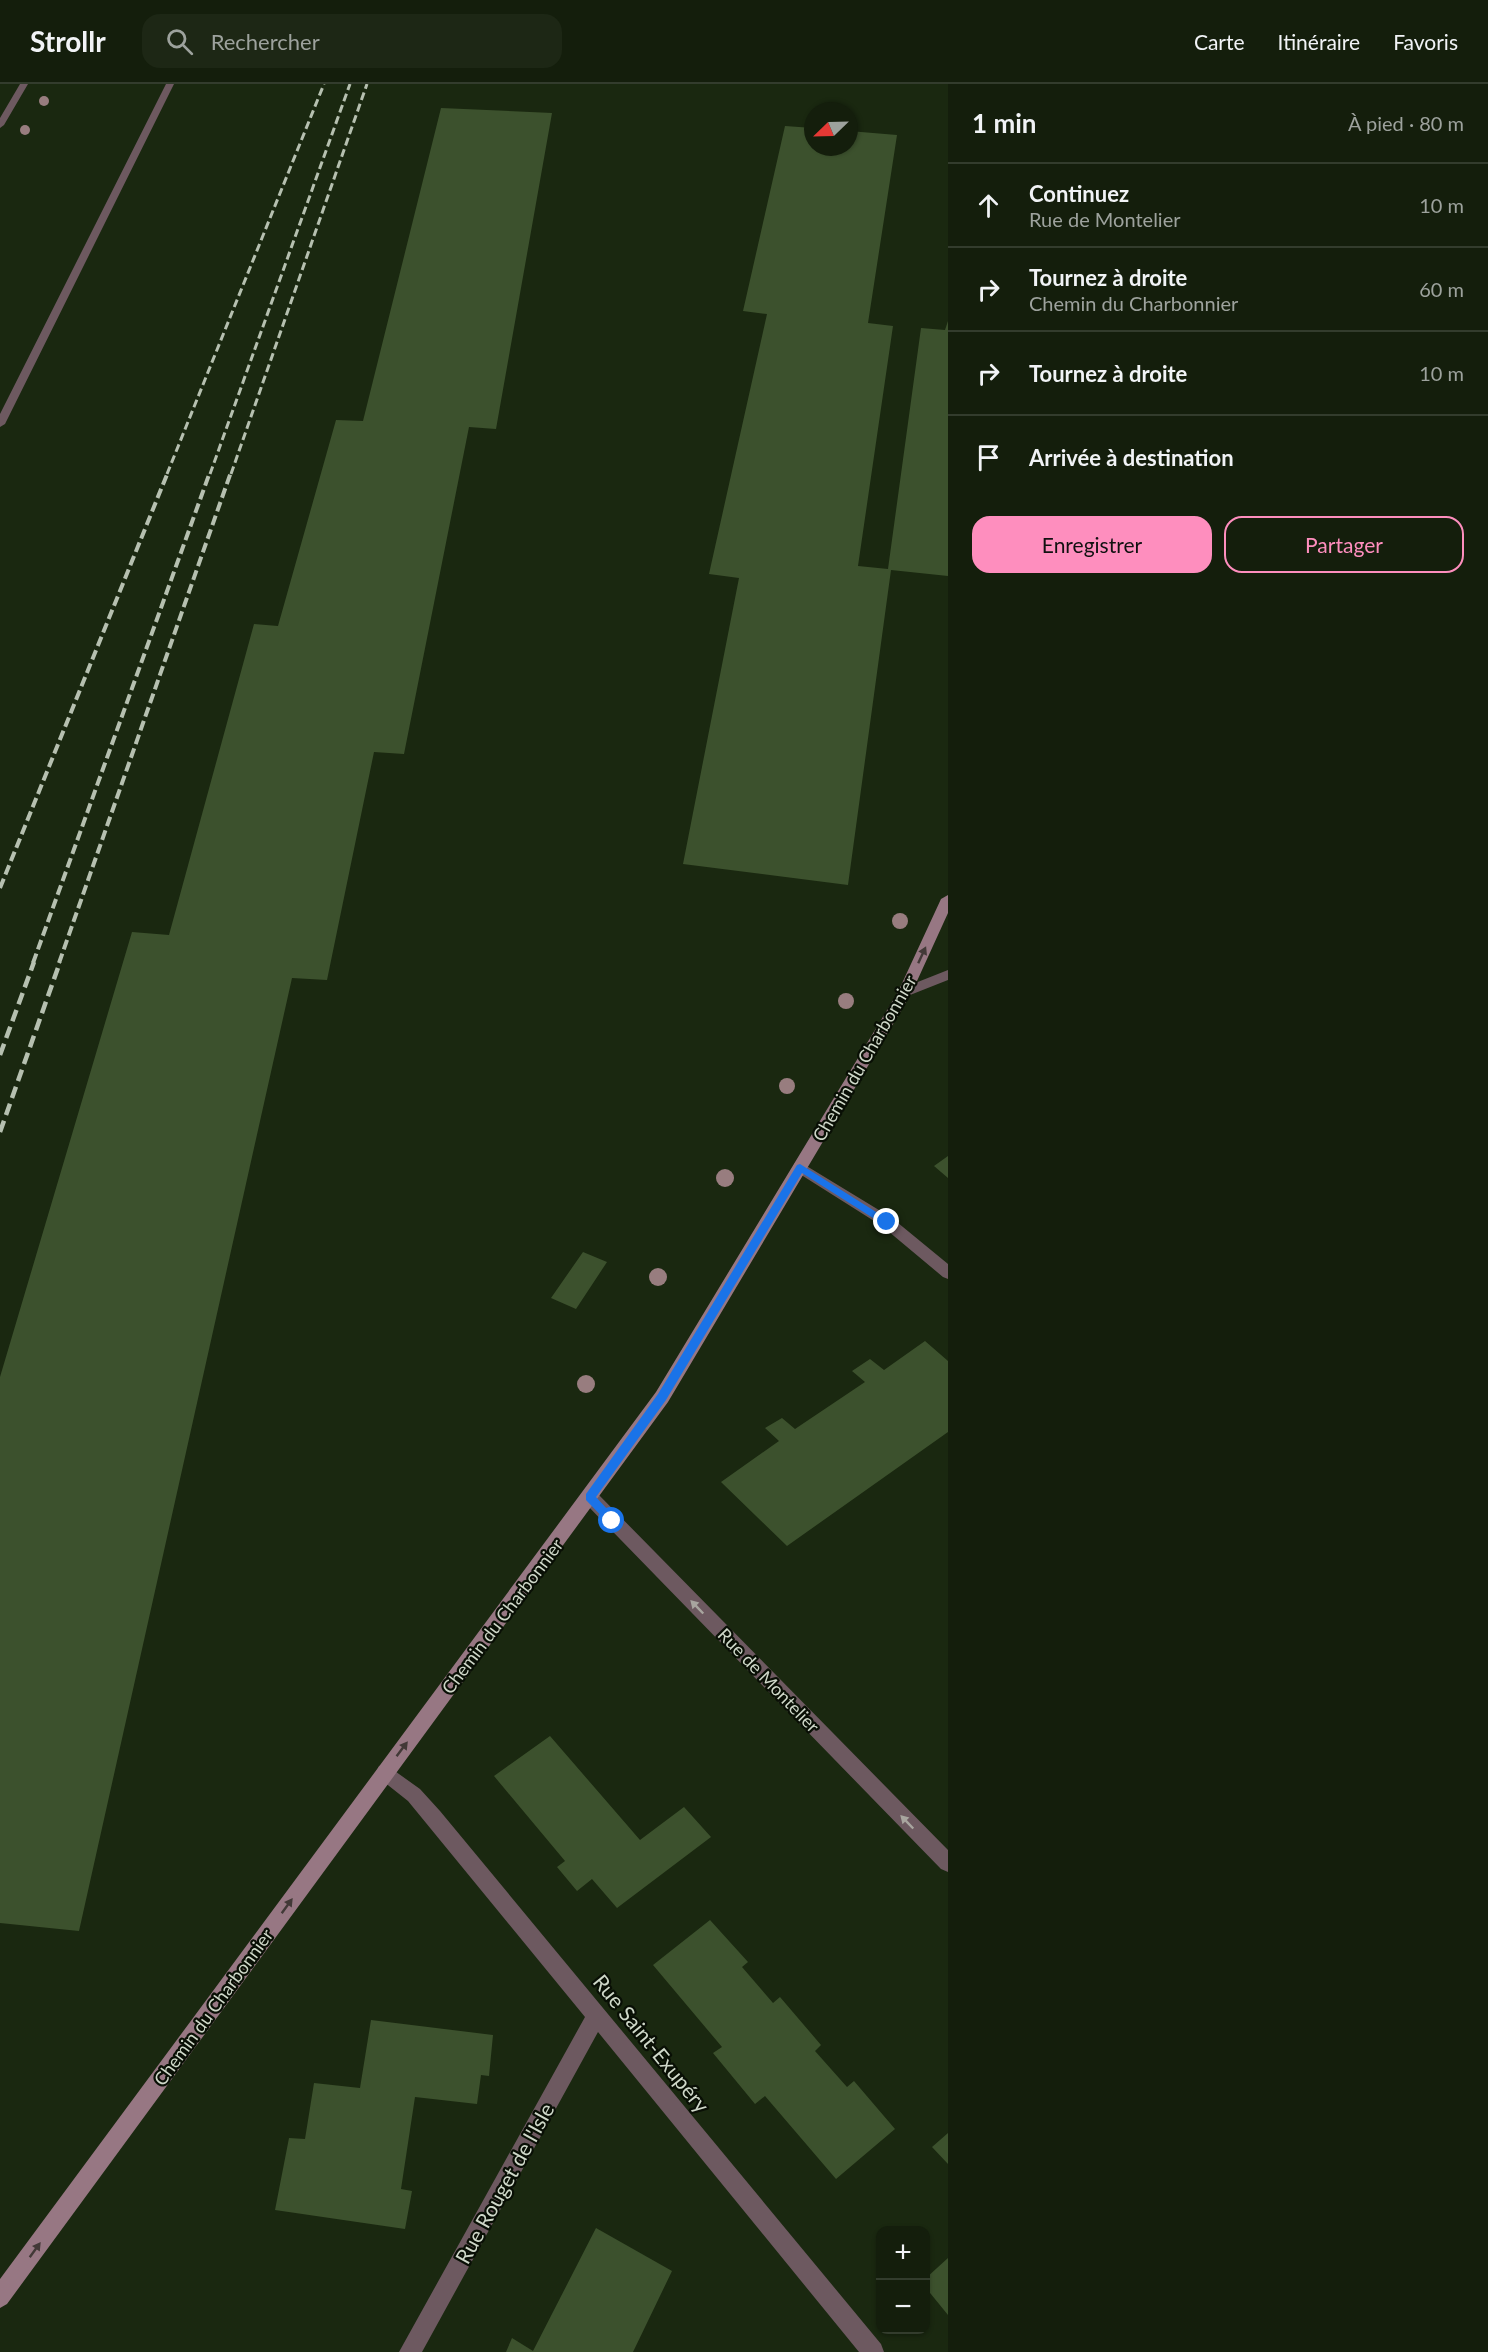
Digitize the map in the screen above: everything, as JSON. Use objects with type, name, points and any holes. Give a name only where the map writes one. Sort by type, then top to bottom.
[{"type":"street","points":[[0,125],[24,84]]},
{"type":"street","points":[[0,424],[170,84]]},
{"type":"street","name":"Chemin du Charbonnier","points":[[0,2297],[662,1397],[905,992],[948,899]]},
{"type":"street","points":[[905,992],[948,975]]},
{"type":"street","points":[[800,1167],[887,1222],[948,1273]]},
{"type":"street","name":"Rue de Montelier","points":[[590,1497],[948,1863]]},
{"type":"street","name":"Rue Saint-Exupéry","points":[[385,1772],[414,1795],[597,2014],[873,2352]]},
{"type":"street","name":"Rue Rouget de l'Isle","points":[[410,2352],[597,2014]]},
{"type":"building","points":[[441,108],[552,113],[496,429],[469,427],[404,754],[374,752],[327,980],[292,978],[79,1931],[0,1923],[0,1377],[132,932],[169,935],[254,624],[278,626],[336,420],[363,421]]},
{"type":"building","points":[[785,126],[804,127],[804,156],[858,156],[858,132],[897,135],[868,323],[893,326],[858,566],[888,569],[921,328],[945,330],[948,321],[948,576],[891,570],[848,885],[683,864],[739,578],[709,574],[767,314],[743,311]]},
{"type":"building","points":[[948,1156],[948,1178],[934,1166]]},
{"type":"building","points":[[583,1252],[607,1262],[576,1309],[551,1298]]},
{"type":"building","points":[[925,1341],[948,1361],[948,1432],[787,1546],[721,1482],[779,1441],[765,1428],[782,1418],[795,1429],[865,1382],[852,1371],[870,1359],[884,1370]]},
{"type":"building","points":[[550,1736],[640,1840],[684,1807],[711,1837],[617,1908],[592,1879],[577,1891],[557,1867],[565,1861],[494,1776]]},
{"type":"building","points":[[710,1920],[748,1962],[742,1967],[773,2003],[780,1997],[821,2045],[815,2051],[847,2087],[854,2081],[895,2129],[836,2179],[765,2096],[755,2104],[713,2053],[722,2047],[653,1965]]},
{"type":"building","points":[[371,2020],[493,2035],[489,2076],[481,2075],[477,2104],[415,2097],[401,2189],[412,2191],[405,2229],[275,2210],[289,2138],[305,2139],[314,2083],[360,2088]]},
{"type":"building","points":[[948,2133],[948,2164],[932,2147]]},
{"type":"building","points":[[596,2228],[672,2271],[633,2352],[506,2352],[512,2338],[533,2351]]},
{"type":"building","points":[[948,2258],[948,2315],[930,2293],[930,2274]]},
{"type":"railway","points":[[167,474],[324,84]]},
{"type":"railway","points":[[210,474],[350,84]]},
{"type":"railway","points":[[231,474],[367,84]]},
{"type":"railway","points":[[0,888],[168,472]]},
{"type":"railway","points":[[33,963],[210,472]]},
{"type":"railway","points":[[59,963],[231,472]]},
{"type":"railway","points":[[0,1055],[34,962]]},
{"type":"railway","points":[[0,1132],[60,962]]},
{"type":"route","points":[[612,1521],[590,1497],[662,1397],[800,1167],[887,1222]]}]
